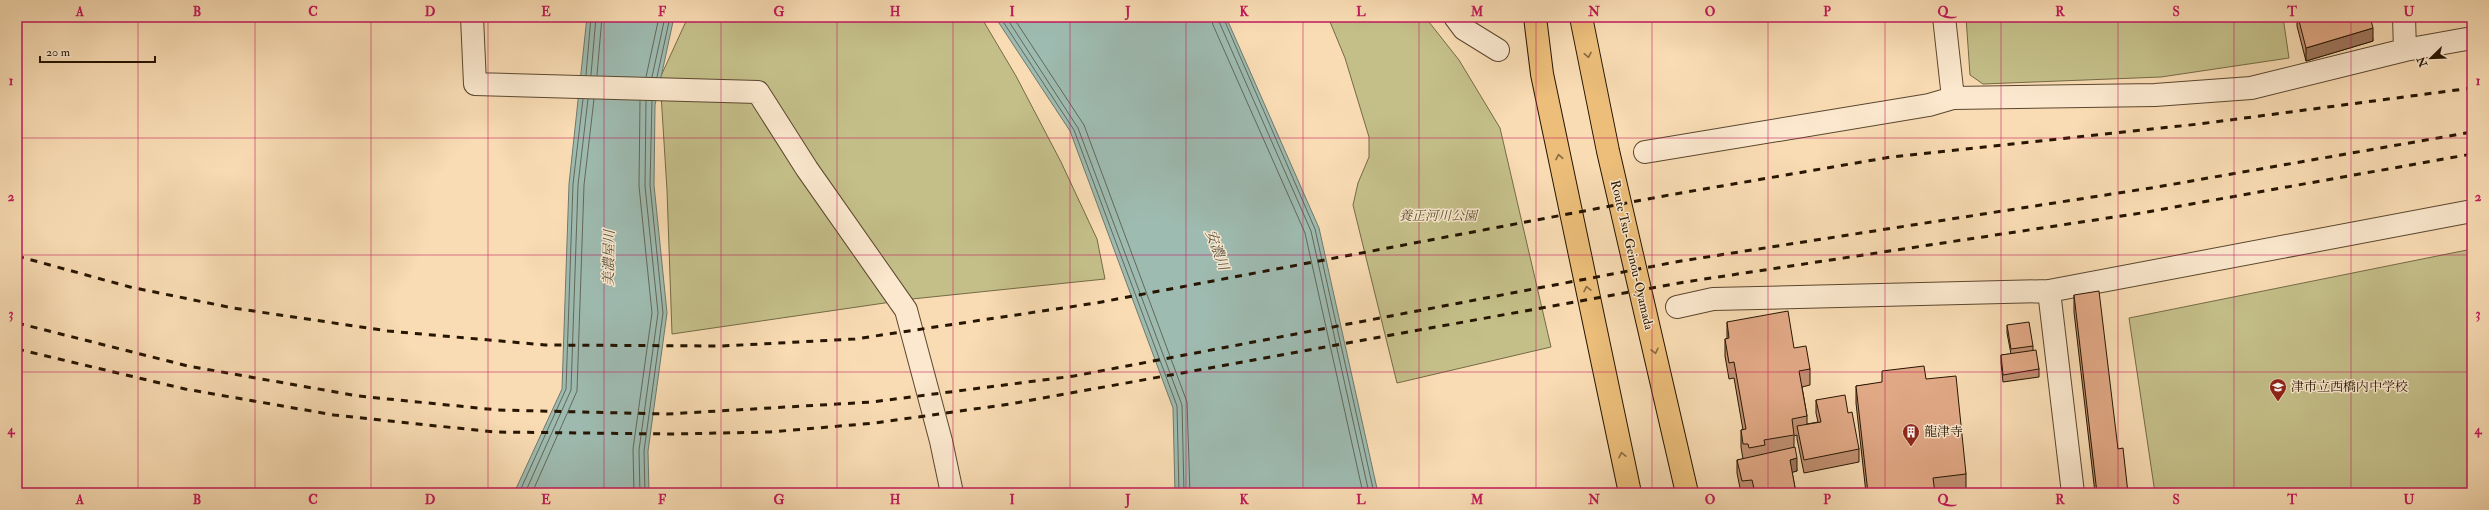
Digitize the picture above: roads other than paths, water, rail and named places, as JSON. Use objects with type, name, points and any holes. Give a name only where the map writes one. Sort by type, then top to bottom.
[{"type":"main road","points":[[1535,17],[1543,82],[1630,493]]},
{"type":"main road","name":"Route Tsu-Geinou-Oyamada","points":[[1581,17],[1608,151],[1687,493]]},
{"type":"street","points":[[472,17],[475,84],[758,92],[807,169],[906,310],[942,441],[952,493]]},
{"type":"street","points":[[1454,17],[1464,29],[1498,50]]},
{"type":"street","points":[[1944,17],[1953,98]]},
{"type":"street","points":[[2404,17],[2405,50]]},
{"type":"street","points":[[1645,152],[1929,105],[1953,98],[2155,95],[2251,88],[2405,50],[2472,38]]},
{"type":"street","points":[[1677,307],[1713,299],[2049,291],[2472,211]]},
{"type":"street","points":[[2049,291],[2073,493]]},
{"type":"water","name":"美濃屋川","points":[[587,17],[674,17],[655,105],[654,185],[667,313],[648,451],[649,493],[514,493],[562,389],[569,184]]},
{"type":"water","name":"安濃川","points":[[995,17],[1226,17],[1319,228],[1378,493],[1175,493],[1173,408],[1070,131]]},
{"type":"railway","points":[[17,256],[130,287],[233,308],[388,331],[545,345],[722,346],[855,339],[1096,303],[1669,195],[1891,157],[2199,124],[2472,88]]},
{"type":"railway","points":[[17,323],[188,366],[358,396],[498,410],[667,414],[872,402],[1074,376],[1681,261],[2157,187],[2472,132]]},
{"type":"railway","points":[[17,349],[185,389],[334,415],[494,432],[672,434],[770,432],[875,423],[1010,404],[1685,282],[2141,213],[2472,154]]},
{"type":"place","name":"津市立西橋内中学校","points":[[2278,402]]},
{"type":"place","name":"龍津寺","points":[[1911,447]]},
{"type":"park label","name":"養正河川公園","points":[[1438,216]]}]
